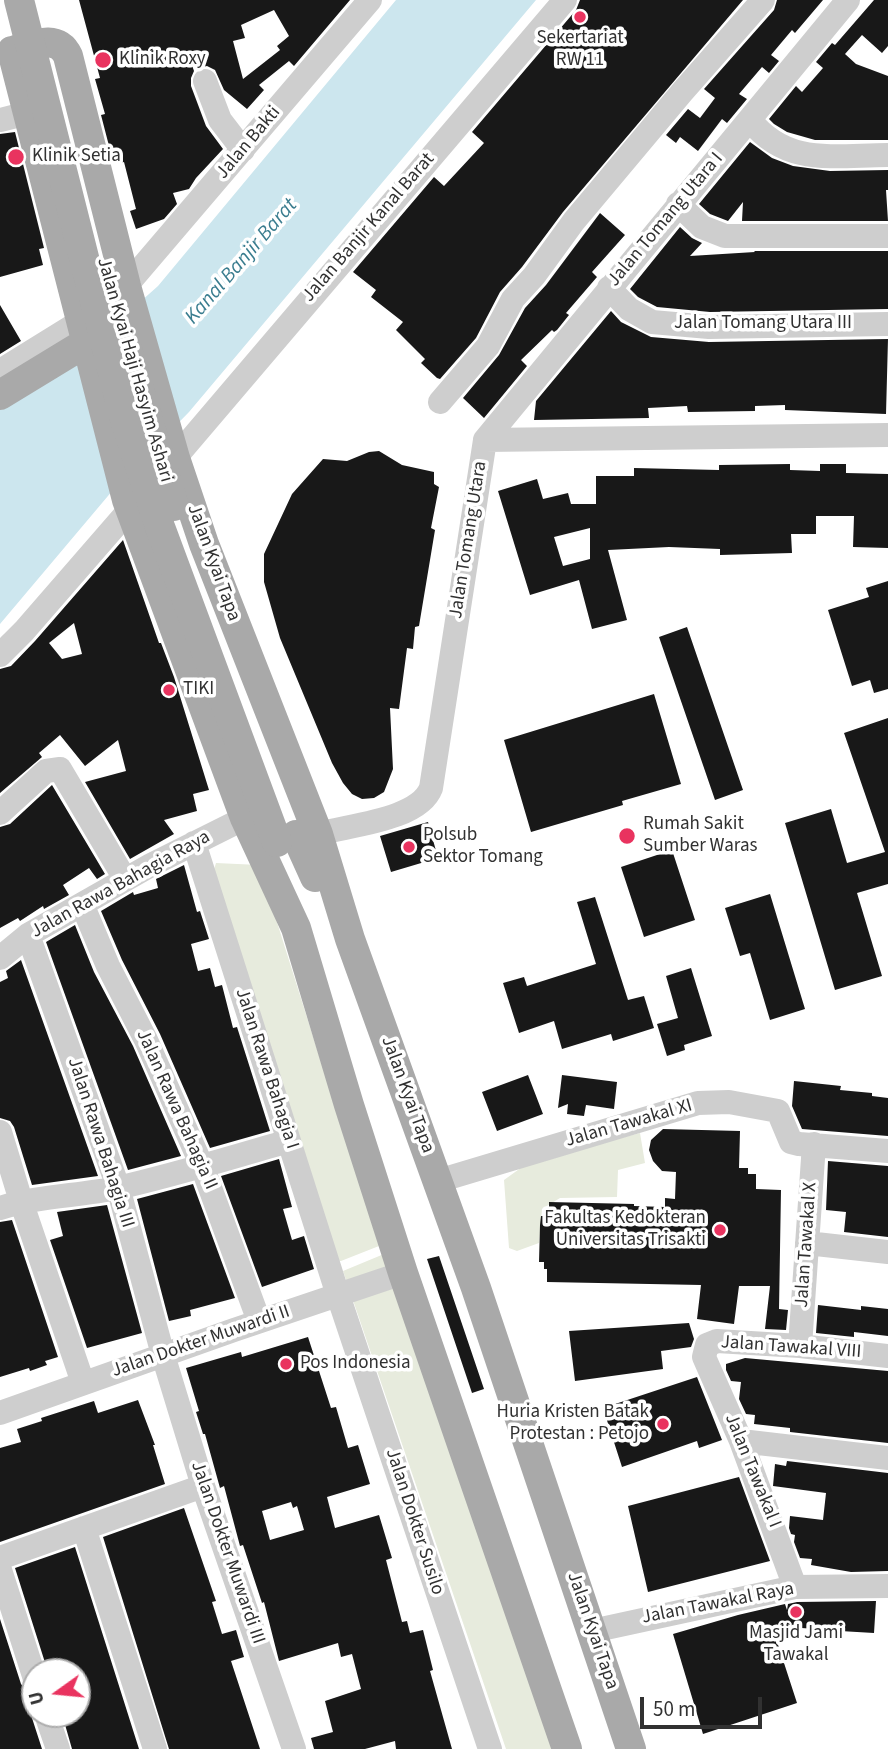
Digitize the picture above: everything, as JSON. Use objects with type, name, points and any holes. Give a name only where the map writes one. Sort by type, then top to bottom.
[{"type":"main road","name":"Jalan Kyai Haji Hasyim Ashari","points":[[19,0],[125,420],[160,527],[313,875],[344,921]]},
{"type":"main road","name":"Jalan Kyai Haji Hasyim Ashari","points":[[36,0],[106,280],[178,519],[297,837],[289,878],[296,928]]},
{"type":"main road","name":"Jalan Kyai Haji Hasyim Ashari","points":[[129,504],[37,151],[19,118],[6,53],[50,42],[62,47],[70,65],[127,288],[173,452]]},
{"type":"main road","points":[[19,118],[50,128],[58,127],[75,117],[80,105]]},
{"type":"main road","points":[[37,151],[43,139],[60,129],[67,128],[87,136]]},
{"type":"main road","points":[[0,388],[85,336]]},
{"type":"main road","points":[[0,395],[85,336]]},
{"type":"main road","name":"Jalan Kyai Tapa","points":[[173,452],[297,837]]},
{"type":"main road","points":[[129,504],[245,818],[296,928],[403,1273],[567,1749]]},
{"type":"main road","name":"Jalan Kyai Tapa","points":[[344,921],[438,1181],[631,1749]]},
{"type":"street","name":"Jalan Bakti","points":[[127,288],[370,0]]},
{"type":"street","name":"Jalan Banjir Kanal Barat","points":[[173,452],[565,0]]},
{"type":"street","points":[[440,402],[488,346],[513,299],[534,276],[574,220],[763,0]]},
{"type":"street","name":"Jalan Tomang Utara I","points":[[485,440],[848,0]]},
{"type":"street","points":[[205,82],[220,120],[243,150]]},
{"type":"street","points":[[750,120],[768,139],[792,152],[810,156],[888,155]]},
{"type":"street","points":[[678,204],[702,227],[725,236],[888,236]]},
{"type":"street","name":"Jalan Tomang Utara III","points":[[609,288],[629,309],[652,322],[709,327],[888,324]]},
{"type":"street","points":[[0,371],[85,336]]},
{"type":"street","name":"Jalan Tomang Utara","points":[[297,837],[397,815],[417,806],[428,797],[485,440],[888,436]]},
{"type":"street","points":[[0,655],[24,631],[129,504]]},
{"type":"street","points":[[0,813],[46,771],[60,769],[125,879]]},
{"type":"street","name":"Jalan Rawa Bahagia Raya","points":[[0,958],[28,935],[125,879],[245,818]]},
{"type":"street","name":"Jalan Rawa Bahagia I","points":[[194,843],[338,1295]]},
{"type":"street","name":"Jalan Rawa Bahagia II","points":[[82,904],[108,966],[146,1040],[202,1166],[260,1321]]},
{"type":"street","name":"Jalan Rawa Bahagia III","points":[[28,935],[118,1187],[163,1355]]},
{"type":"street","name":"Jalan Tawakal XI","points":[[438,1181],[698,1103],[729,1102],[772,1108],[781,1115],[791,1142],[888,1151]]},
{"type":"street","points":[[0,1132],[10,1204],[83,1382]]},
{"type":"street","points":[[10,1204],[118,1187],[289,1141]]},
{"type":"street","name":"Jalan Tawakal X","points":[[800,1346],[814,1144]]},
{"type":"street","points":[[807,1243],[888,1252]]},
{"type":"street","name":"Jalan Dokter Muwardi II","points":[[0,1413],[403,1273]]},
{"type":"street","name":"Jalan Dokter Susilo","points":[[338,1295],[490,1749]]},
{"type":"street","name":"Jalan Tawakal VIII","points":[[704,1357],[707,1345],[717,1341],[800,1346],[888,1356]]},
{"type":"street","name":"Jalan Dokter Muwardi III","points":[[163,1355],[203,1486],[294,1749]]},
{"type":"street","name":"Jalan Tawakal I","points":[[704,1357],[741,1441],[795,1587]]},
{"type":"street","points":[[741,1441],[888,1458]]},
{"type":"street","points":[[0,1558],[203,1486]]},
{"type":"street","points":[[84,1528],[155,1749]]},
{"type":"street","points":[[0,1570],[28,1658]]},
{"type":"street","name":"Jalan Tawakal Raya","points":[[592,1631],[795,1587],[888,1586]]},
{"type":"street","points":[[51,1728],[58,1749]]},
{"type":"shaded area","points":[[216,863],[259,865],[379,1246],[341,1261],[327,1260],[211,879]]},
{"type":"shaded area","points":[[640,1133],[645,1163],[618,1170],[617,1197],[560,1198],[542,1209],[539,1243],[517,1251],[509,1248],[504,1180],[529,1162]]},
{"type":"shaded area","points":[[384,1254],[555,1749],[506,1749],[343,1271]]},
{"type":"water","name":"Kanal Banjir Barat","points":[[396,0],[536,0],[189,412],[113,490],[0,624],[0,406],[76,359],[158,286]]},
{"type":"building","points":[[79,0],[350,0],[294,66],[289,61],[259,85],[264,90],[247,109],[224,90],[215,70],[207,66],[198,68],[191,62],[194,71],[191,86],[206,126],[223,149],[189,189],[173,193],[177,204],[164,219],[136,229],[130,211],[136,209],[124,162],[117,164],[101,115],[105,114],[95,79],[100,78]],"holes":[[[274,10],[289,36],[277,46],[280,50],[243,79],[233,41],[245,38],[241,25]]]},
{"type":"building","points":[[580,0],[743,0],[563,212],[500,292],[476,338],[440,379],[437,378],[421,363],[425,359],[396,330],[403,322],[371,297],[376,290],[353,272],[434,177],[444,186],[484,143],[472,132],[576,10]]},
{"type":"building","points":[[777,0],[823,0],[795,33],[792,30],[771,55],[779,61],[769,73],[762,67],[739,94],[747,99],[727,123],[722,119],[698,151],[680,137],[676,143],[666,135],[688,109],[700,118],[715,98],[704,89],[774,10]]},
{"type":"building","points":[[874,0],[888,0],[888,46],[882,53],[862,35],[845,54],[856,64],[888,76],[888,140],[815,140],[787,132],[774,124],[769,119],[796,86],[802,92],[823,68],[816,62],[832,43],[835,45]]},
{"type":"building","points":[[15,132],[44,248],[39,249],[43,265],[0,277],[0,134]]},
{"type":"building","points":[[750,142],[772,158],[793,166],[830,171],[888,170],[888,221],[742,221],[743,202],[728,221],[710,214],[699,204]]},
{"type":"building","points":[[600,213],[625,235],[592,272],[597,277],[566,313],[569,315],[557,330],[552,330],[521,360],[527,366],[484,418],[463,398],[499,355],[525,308],[546,285]]},
{"type":"building","points":[[680,227],[702,243],[690,256],[754,251],[888,251],[888,309],[710,312],[657,307],[638,297],[630,289]]},
{"type":"building","points":[[0,305],[21,341],[0,354]]},
{"type":"building","points":[[611,311],[621,322],[651,337],[709,342],[888,339],[886,414],[785,410],[785,405],[755,406],[755,411],[688,412],[687,406],[648,408],[649,418],[534,420],[536,401]]},
{"type":"building","points":[[379,451],[402,465],[434,472],[434,484],[439,487],[431,528],[435,530],[419,626],[415,627],[413,649],[407,648],[399,709],[390,708],[393,769],[384,792],[374,798],[362,799],[352,794],[332,763],[280,638],[264,582],[264,554],[292,494],[323,459],[347,461]]},
{"type":"building","points":[[790,464],[790,470],[820,471],[820,464],[846,464],[846,473],[888,474],[888,548],[853,547],[854,516],[816,516],[816,534],[791,534],[792,553],[720,555],[720,549],[669,547],[608,550],[627,620],[592,629],[579,580],[530,595],[498,491],[537,479],[543,499],[568,493],[571,504],[596,504],[596,476],[634,476],[634,468],[719,470],[719,465]],"holes":[[[590,528],[590,559],[563,566],[554,537]]]},
{"type":"building","points":[[123,540],[159,643],[174,677],[209,790],[193,794],[197,811],[164,820],[174,834],[130,859],[85,782],[126,771],[118,740],[85,766],[60,735],[39,753],[42,757],[0,793],[0,669],[11,666]],"holes":[[[74,623],[82,654],[62,659],[49,643]]]},
{"type":"building","points":[[888,581],[888,689],[874,693],[870,680],[852,686],[828,610],[869,597],[866,588]]},
{"type":"building","points":[[687,627],[743,790],[715,800],[659,637]]},
{"type":"building","points":[[654,694],[681,784],[622,801],[623,805],[531,832],[504,740]]},
{"type":"building","points":[[888,718],[888,884],[857,893],[882,976],[835,990],[785,823],[831,809],[847,863],[885,852],[844,733]]},
{"type":"building","points":[[52,785],[105,874],[97,879],[89,868],[63,885],[69,895],[44,909],[43,906],[20,921],[18,918],[0,928],[0,827],[10,824]]},
{"type":"building","name":"Polsub Sektor Tomang","points":[[428,822],[438,858],[391,872],[380,836]]},
{"type":"building","points":[[672,850],[695,920],[644,937],[621,867]]},
{"type":"building","points":[[184,865],[197,912],[200,911],[209,939],[191,944],[198,971],[210,968],[215,987],[222,985],[233,1028],[237,1027],[270,1131],[210,1148],[160,1034],[122,960],[101,911],[133,892],[134,895],[158,888],[156,879]]},
{"type":"building","points":[[770,894],[805,1009],[770,1020],[750,953],[740,956],[725,908]]},
{"type":"building","points":[[595,897],[628,1000],[644,996],[654,1028],[613,1041],[611,1034],[562,1049],[554,1021],[519,1033],[503,983],[524,977],[527,986],[596,964],[577,902]]},
{"type":"building","points":[[75,925],[94,972],[133,1046],[181,1156],[128,1170],[46,942]]},
{"type":"building","points":[[21,960],[98,1176],[32,1185],[14,1127],[10,1121],[0,1118],[0,982],[8,978],[6,971]]},
{"type":"building","points":[[691,968],[712,1036],[684,1045],[685,1050],[667,1056],[657,1024],[678,1018],[666,976]]},
{"type":"building","points":[[528,1075],[543,1114],[497,1131],[482,1092]]},
{"type":"building","points":[[562,1075],[617,1082],[614,1109],[586,1105],[584,1116],[567,1114],[568,1104],[558,1108]]},
{"type":"building","points":[[794,1081],[841,1086],[840,1090],[872,1093],[872,1096],[888,1098],[888,1136],[802,1129],[792,1106]]},
{"type":"building","name":"Fakultas Kedokteran Universitas Trisakti","points":[[663,1129],[740,1131],[739,1168],[748,1168],[748,1174],[756,1174],[756,1189],[781,1190],[779,1309],[788,1310],[786,1330],[765,1329],[770,1286],[739,1286],[734,1324],[697,1319],[701,1285],[547,1282],[547,1269],[544,1269],[544,1262],[539,1262],[541,1216],[549,1216],[549,1202],[665,1207],[665,1198],[675,1199],[676,1172],[662,1171],[653,1161],[649,1150],[651,1140]]},
{"type":"building","points":[[279,1159],[292,1207],[283,1209],[292,1240],[304,1236],[314,1269],[262,1287],[221,1176]]},
{"type":"building","points":[[828,1161],[888,1166],[888,1237],[844,1232],[846,1212],[826,1210]]},
{"type":"building","points":[[193,1184],[235,1298],[190,1310],[191,1316],[169,1321],[137,1199]]},
{"type":"building","points":[[107,1205],[142,1333],[87,1348],[50,1240],[63,1236],[57,1212]]},
{"type":"building","points":[[12,1220],[58,1357],[45,1361],[47,1365],[30,1371],[29,1368],[0,1377],[0,1222]]},
{"type":"building","points":[[439,1256],[484,1389],[472,1393],[427,1259]]},
{"type":"building","points":[[818,1305],[861,1310],[861,1306],[888,1309],[888,1336],[854,1332],[854,1337],[816,1333]]},
{"type":"building","points":[[689,1323],[694,1339],[691,1347],[661,1351],[663,1369],[575,1381],[569,1331]]},
{"type":"building","points":[[308,1337],[331,1408],[336,1407],[348,1448],[358,1445],[370,1484],[327,1497],[335,1528],[379,1515],[392,1558],[386,1560],[402,1622],[407,1621],[410,1633],[423,1630],[433,1670],[430,1671],[452,1749],[396,1749],[395,1741],[365,1749],[314,1749],[311,1738],[333,1732],[325,1701],[361,1689],[352,1654],[341,1657],[338,1643],[279,1661],[264,1602],[262,1603],[243,1545],[240,1546],[224,1486],[220,1488],[196,1412],[199,1411],[186,1368],[241,1352],[242,1357]],"holes":[[[291,1502],[293,1508],[297,1506],[304,1530],[270,1540],[262,1511]]]},
{"type":"building","points":[[745,1358],[888,1371],[888,1443],[790,1432],[790,1428],[754,1424],[755,1415],[746,1414],[739,1399],[741,1382],[731,1381],[726,1370],[726,1364]]},
{"type":"building","name":"Huria Kristen Batak Protestan : Petojo","points":[[697,1377],[722,1440],[699,1448],[697,1441],[622,1467],[603,1408]]},
{"type":"building","points":[[138,1400],[155,1445],[165,1484],[0,1542],[0,1448],[21,1442],[17,1429],[42,1421],[41,1418],[94,1401],[98,1413]]},
{"type":"building","points":[[787,1461],[888,1473],[888,1571],[851,1572],[811,1565],[812,1559],[800,1558],[794,1542],[795,1535],[791,1534],[789,1528],[790,1516],[823,1520],[826,1493],[773,1486],[775,1464],[786,1466]]},
{"type":"building","points":[[739,1477],[770,1561],[648,1592],[628,1506]]},
{"type":"building","points":[[184,1508],[216,1601],[212,1602],[222,1634],[236,1630],[244,1657],[231,1661],[260,1749],[169,1749],[103,1537]]},
{"type":"building","points":[[75,1547],[139,1749],[72,1749],[66,1728],[91,1728],[91,1658],[44,1658],[15,1568]]},
{"type":"building","points":[[876,1601],[874,1633],[840,1631],[840,1638],[816,1637],[816,1629],[772,1626],[797,1703],[703,1734],[673,1634],[785,1604],[787,1610],[788,1604],[797,1602]]},
{"type":"building","points":[[0,1619],[21,1684],[21,1728],[35,1728],[42,1749],[0,1749]]},
{"type":"place","name":"Sekertariat RW 11","points":[[580,17]]},
{"type":"place","name":"Klinik Roxy","points":[[103,60]]},
{"type":"place","name":"Klinik Setia","points":[[16,157]]},
{"type":"place","name":"TIKI","points":[[169,690]]},
{"type":"place","name":"Rumah Sakit Sumber Waras","points":[[627,836]]},
{"type":"place","name":"Polsub Sektor Tomang","points":[[409,847]]},
{"type":"place","name":"Fakultas Kedokteran Universitas Trisakti","points":[[720,1230]]},
{"type":"place","name":"Pos Indonesia","points":[[286,1364]]},
{"type":"place","name":"Huria Kristen Batak Protestan : Petojo","points":[[663,1424]]},
{"type":"place","name":"Masjid Jami Tawakal","points":[[796,1612]]}]
